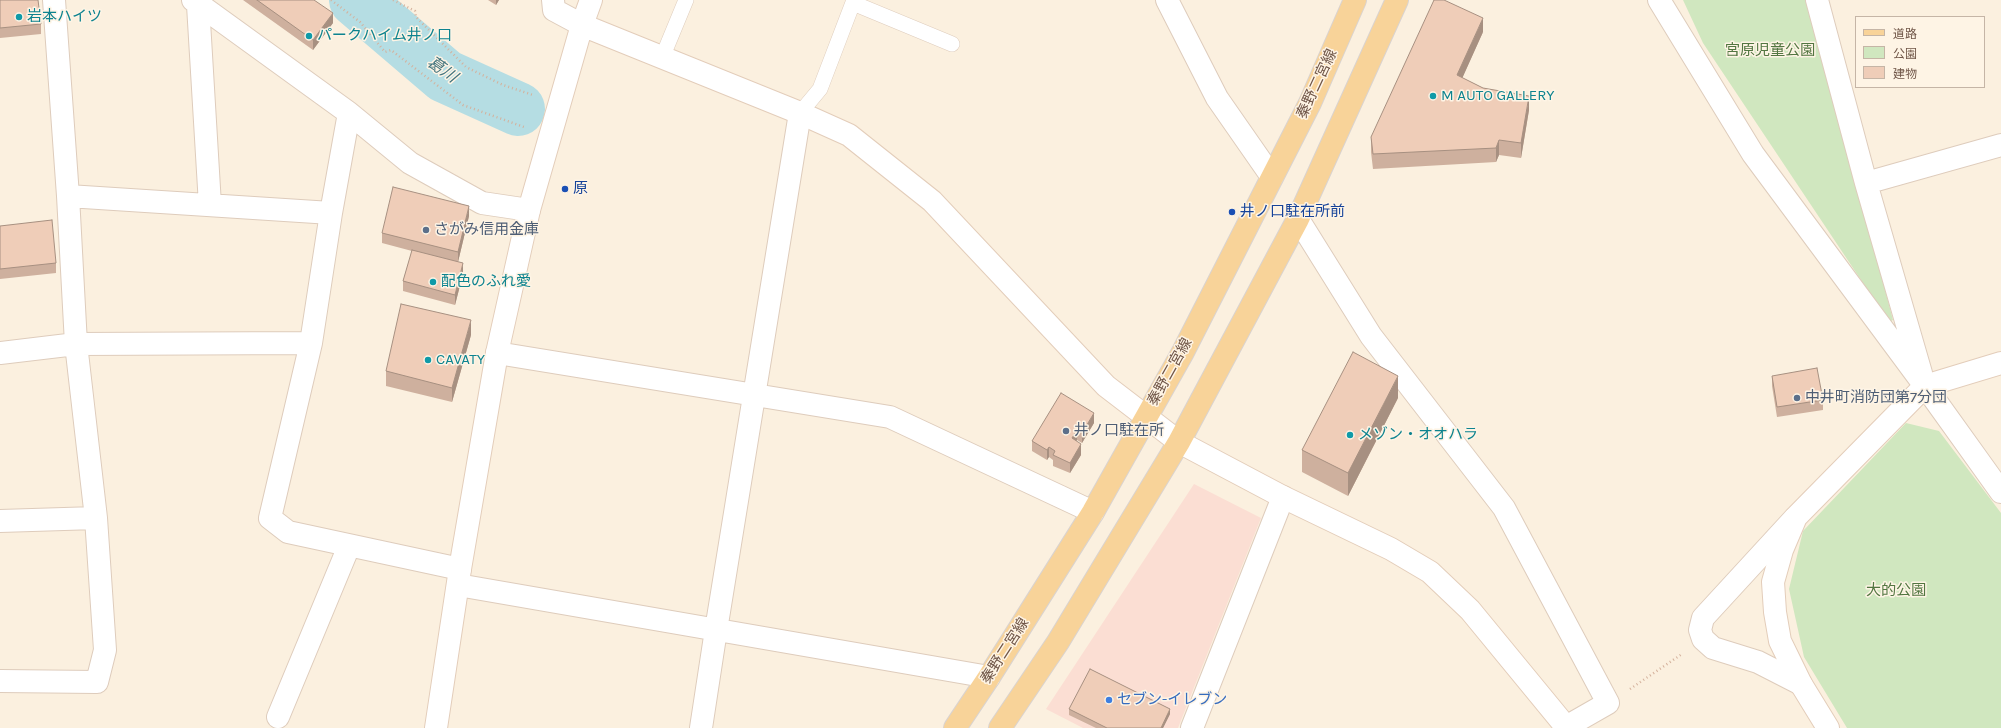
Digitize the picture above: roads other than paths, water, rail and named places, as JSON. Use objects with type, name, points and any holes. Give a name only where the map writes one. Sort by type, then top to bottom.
[{"type":"main road","name":"秦野二宮線","points":[[955,728],[1093,512],[1182,352],[1310,103],[1355,0]]},
{"type":"main road","points":[[1000,728],[1058,642],[1179,442],[1298,219],[1397,0]]},
{"type":"street","points":[[0,681],[97,682],[105,650],[96,518],[76,344],[68,196],[54,0]]},
{"type":"street","points":[[553,0],[554,10],[582,26],[800,113],[849,135],[932,201],[1106,386],[1145,417],[1179,442],[1283,497],[1391,549],[1430,572],[1470,610],[1566,728],[1608,703],[1504,508],[1371,336],[1298,219]]},
{"type":"street","points":[[436,728],[459,577],[497,353],[529,210],[582,26],[591,0]]},
{"type":"street","points":[[1167,0],[1217,98],[1272,177]]},
{"type":"street","points":[[1659,0],[1753,154],[1925,386],[2001,492]]},
{"type":"street","points":[[1817,0],[1866,183],[1925,386]]},
{"type":"street","points":[[195,2],[210,205]]},
{"type":"street","points":[[195,2],[349,113],[410,163],[482,203],[529,210]]},
{"type":"street","points":[[349,113],[331,213],[311,343],[270,518],[288,532],[349,546],[459,577],[716,630],[989,677]]},
{"type":"street","points":[[701,728],[800,113]]},
{"type":"street","points":[[1866,183],[2001,145]]},
{"type":"street","points":[[68,196],[331,213]]},
{"type":"street","points":[[0,352],[76,344],[311,343]]},
{"type":"street","points":[[497,353],[890,417],[1093,512]]},
{"type":"street","points":[[1801,684],[1758,662],[1713,648],[1704,639],[1700,630],[1703,618],[1796,517],[1925,386],[2001,363]]},
{"type":"street","points":[[1192,728],[1283,497]]},
{"type":"street","points":[[1796,517],[1782,550],[1773,582],[1775,612],[1780,641],[1801,684],[1828,728]]},
{"type":"street","points":[[0,521],[96,518]]},
{"type":"street","points":[[278,717],[349,546]]},
{"type":"lane","points":[[662,58],[686,0]]},
{"type":"lane","points":[[800,113],[820,89],[854,2],[952,44]]},
{"type":"waterway","name":"葛川","points":[[356,0],[445,76],[518,109]]},
{"type":"place","name":"岩本ハイツ","points":[[19,17]]},
{"type":"place","name":"パークハイム井ノ口","points":[[309,36]]},
{"type":"place","name":"M AUTO GALLERY","points":[[1433,96]]},
{"type":"place","name":"原","points":[[565,189]]},
{"type":"place","name":"井ノ口駐在所前","points":[[1232,212]]},
{"type":"place","name":"さがみ信用金庫","points":[[426,230]]},
{"type":"place","name":"配色のふれ愛","points":[[433,282]]},
{"type":"place","name":"CAVATY","points":[[428,360]]},
{"type":"place","name":"中井町消防団第7分団","points":[[1797,398]]},
{"type":"place","name":"井ノ口駐在所","points":[[1066,431]]},
{"type":"place","name":"メゾン・オオハラ","points":[[1350,435]]},
{"type":"place","name":"セブン-イレブン","points":[[1109,700]]},
{"type":"park label","name":"宮原児童公園","points":[[1770,51]]},
{"type":"park label","name":"大的公園","points":[[1896,591]]}]
